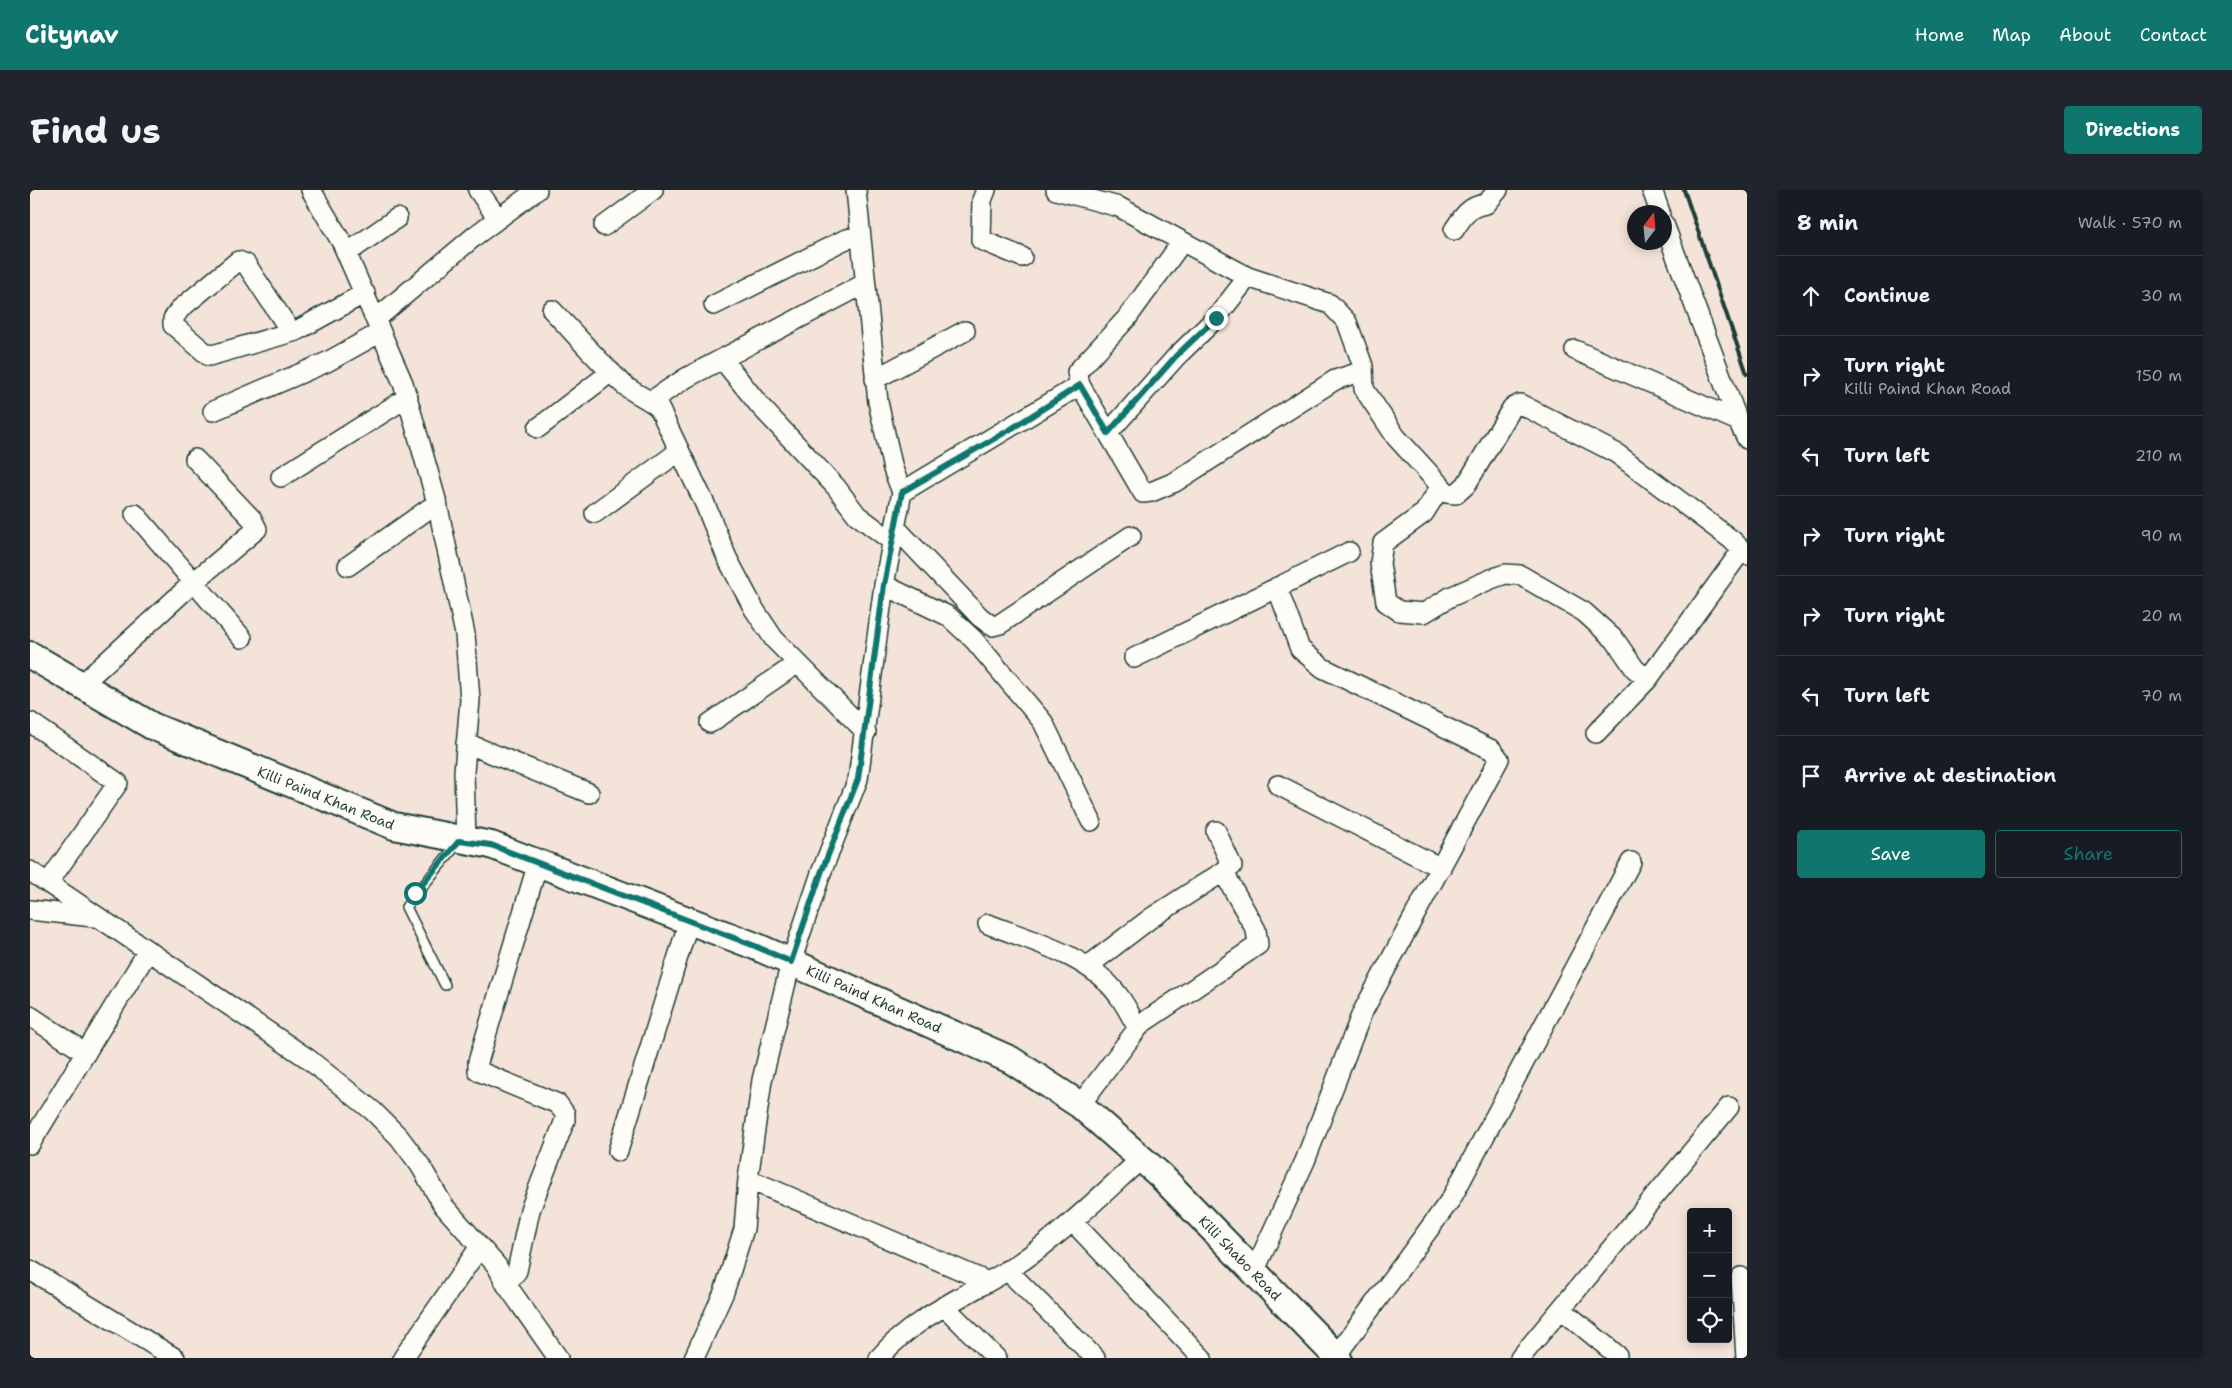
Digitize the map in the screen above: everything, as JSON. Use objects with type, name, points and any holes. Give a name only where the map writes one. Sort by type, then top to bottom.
[{"type":"street","points":[[311,190],[347,253],[379,325],[408,398],[437,503],[465,634],[470,700],[464,772],[463,841]]},
{"type":"street","points":[[478,190],[498,219]]},
{"type":"street","points":[[213,411],[326,362],[379,325],[498,219],[536,190]]},
{"type":"street","points":[[694,1358],[724,1292],[744,1229],[748,1179],[762,1080],[791,962],[821,873],[858,779],[866,732],[884,585],[902,492],[893,469],[878,402],[864,284],[856,190]]},
{"type":"street","points":[[986,190],[982,200],[981,240],[1022,257]]},
{"type":"street","points":[[1056,190],[1119,207],[1248,277],[1330,304],[1346,322],[1363,370],[1364,389],[1396,437],[1447,493],[1456,494],[1466,485],[1512,408],[1520,404],[1616,453],[1745,552],[1648,679],[1596,733]]},
{"type":"street","points":[[1454,230],[1467,212],[1476,205],[1486,204],[1498,190]]},
{"type":"street","points":[[1652,190],[1657,205]]},
{"type":"street","points":[[604,226],[641,193]]},
{"type":"street","points":[[347,253],[397,218]]},
{"type":"street","points":[[714,305],[844,240],[860,235]]},
{"type":"street","points":[[1182,242],[1127,318],[1077,372],[1080,385],[1143,493],[1151,492],[1175,482],[1335,380],[1363,370]]},
{"type":"street","points":[[1672,245],[1738,421],[1747,439]]},
{"type":"street","points":[[291,332],[246,264],[238,261],[180,309],[173,319],[173,325],[209,356],[291,332],[365,293]]},
{"type":"street","points":[[1108,433],[1176,356],[1216,318],[1248,277]]},
{"type":"street","points":[[651,401],[686,378],[864,284]]},
{"type":"street","points":[[552,310],[611,372],[636,395],[651,401],[658,408],[705,504],[726,558],[754,609],[774,639],[866,732]]},
{"type":"street","points":[[875,379],[965,331]]},
{"type":"street","points":[[1575,350],[1738,421]]},
{"type":"street","points":[[723,360],[760,406],[836,488],[857,515],[894,535],[980,617],[992,626],[1000,624],[1131,536]]},
{"type":"street","points":[[538,428],[611,372]]},
{"type":"street","points":[[902,492],[1011,429],[1080,385]]},
{"type":"street","points":[[281,477],[408,398]]},
{"type":"street","points":[[595,513],[678,452]]},
{"type":"street","points":[[81,685],[195,581],[257,529],[252,518],[195,459]]},
{"type":"street","points":[[1441,486],[1424,513],[1384,542],[1380,563],[1386,602],[1399,611],[1424,613],[1450,598],[1491,579],[1505,574],[1520,575],[1584,612],[1615,640],[1635,669],[1648,679]]},
{"type":"street","points":[[348,566],[437,503]]},
{"type":"street","points":[[135,514],[195,581],[242,638]]},
{"type":"street","points":[[1134,658],[1349,552]]},
{"type":"street","points":[[884,585],[948,616],[974,640],[1042,722],[1091,821]]},
{"type":"street","points":[[1254,1272],[1305,1160],[1362,1013],[1499,759],[1492,750],[1323,668],[1300,649],[1277,587]]},
{"type":"street","name":"Killi Paind Khan Road","points":[[30,655],[152,726],[394,826],[491,845],[791,962],[1011,1060],[1080,1105],[1141,1159]]},
{"type":"street","points":[[710,723],[798,663]]},
{"type":"street","points":[[30,722],[118,783],[48,883]]},
{"type":"street","points":[[466,743],[589,792]]},
{"type":"street","points":[[1278,785],[1441,868]]},
{"type":"street","points":[[1088,966],[1151,918],[1224,873],[1232,866],[1216,831]]},
{"type":"street","points":[[1337,1357],[1452,1199],[1631,862]]},
{"type":"street","points":[[506,1284],[517,1271],[530,1210],[565,1120],[565,1114],[558,1104],[478,1071],[478,1062],[538,863]]},
{"type":"street","points":[[30,871],[307,1058],[373,1110],[399,1136],[420,1165],[442,1204],[479,1248],[497,1266],[506,1284],[558,1358]]},
{"type":"street","points":[[1080,1105],[1138,1028],[1258,945],[1256,930],[1224,873]]},
{"type":"street","points":[[30,910],[98,917]]},
{"type":"street","points":[[618,1151],[689,921]]},
{"type":"street","points":[[988,924],[1043,945],[1088,966],[1118,994],[1138,1028]]},
{"type":"street","points":[[32,1135],[86,1053],[148,951]]},
{"type":"street","points":[[30,1016],[86,1053]]},
{"type":"street","points":[[1520,1358],[1729,1107]]},
{"type":"street","points":[[890,1354],[944,1306],[1007,1270],[1073,1222],[1141,1159]]},
{"type":"street","name":"Killi Shabo Road","points":[[1141,1159],[1160,1175],[1337,1357]]},
{"type":"street","points":[[748,1179],[986,1281]]},
{"type":"street","points":[[1073,1222],[1202,1358]]},
{"type":"street","points":[[403,1358],[479,1248]]},
{"type":"street","points":[[30,1270],[175,1358]]},
{"type":"street","points":[[1007,1270],[1095,1358]]},
{"type":"street","points":[[1741,1277],[1746,1358]]},
{"type":"street","points":[[944,1306],[996,1358]]},
{"type":"street","points":[[1561,1309],[1617,1356]]},
{"type":"lane","points":[[445,985],[406,907],[463,841]]},
{"type":"railway","points":[[1684,190],[1747,374]]},
{"type":"route","points":[[415,893],[459,841],[491,845],[755,946],[791,962],[821,873],[858,779],[866,732],[884,585],[902,492],[1011,429],[1080,385],[1108,433],[1176,356],[1216,318]]}]
